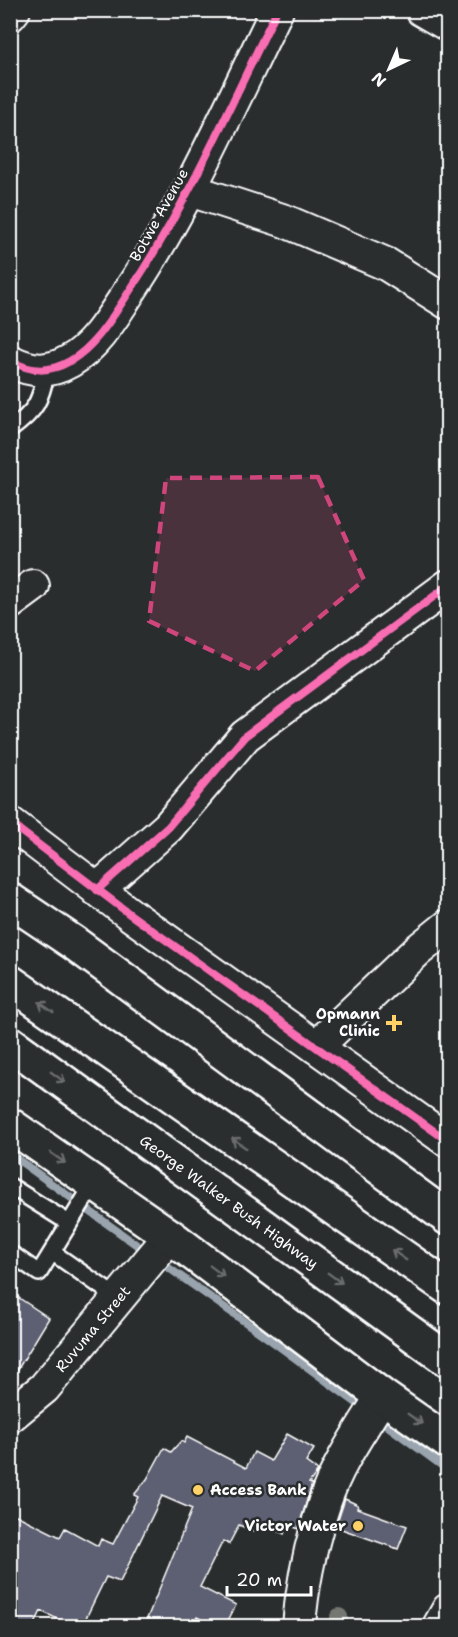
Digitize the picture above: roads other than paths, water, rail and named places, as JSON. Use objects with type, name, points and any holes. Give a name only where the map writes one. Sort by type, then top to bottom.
[{"type":"highway","points":[[10,900],[74,943],[447,1218]]},
{"type":"highway","points":[[10,982],[447,1288]]},
{"type":"highway","name":"George Walker Bush Highway","points":[[10,1043],[447,1360]]},
{"type":"highway","points":[[10,1125],[170,1236],[382,1396],[447,1442]]},
{"type":"street","points":[[10,15],[14,10]]},
{"type":"street","name":"Botwe Avenue","points":[[47,371],[72,360],[92,342],[110,321],[140,276],[190,190],[276,10]]},
{"type":"street","points":[[422,10],[447,25]]},
{"type":"street","points":[[190,190],[285,221],[386,264],[447,303]]},
{"type":"street","points":[[10,361],[20,366],[47,371]]},
{"type":"street","points":[[97,890],[168,827],[245,736],[447,586]]},
{"type":"street","points":[[10,823],[97,890],[447,1141]]},
{"type":"street","points":[[316,1047],[417,951],[447,926]]},
{"type":"street","name":"Ruvuma Street","points":[[10,1416],[44,1388],[170,1236]]},
{"type":"street","points":[[299,1626],[307,1576],[325,1499],[347,1453],[382,1396]]},
{"type":"street","points":[[439,1626],[447,1610]]},
{"type":"lane","points":[[10,430],[25,419],[39,401],[47,371]]},
{"type":"lane","points":[[10,1253],[39,1273],[94,1183]]},
{"type":"lane","points":[[10,1186],[69,1223]]},
{"type":"lane","points":[[52,1252],[118,1299]]},
{"type":"waterway","points":[[10,1154],[148,1253]]},
{"type":"waterway","points":[[159,1261],[448,1470]]},
{"type":"place","name":"Opmann Clinic","points":[[394,1023]]},
{"type":"place","name":"Access Bank","points":[[198,1490]]},
{"type":"place","name":"Victor Water","points":[[358,1526]]}]
